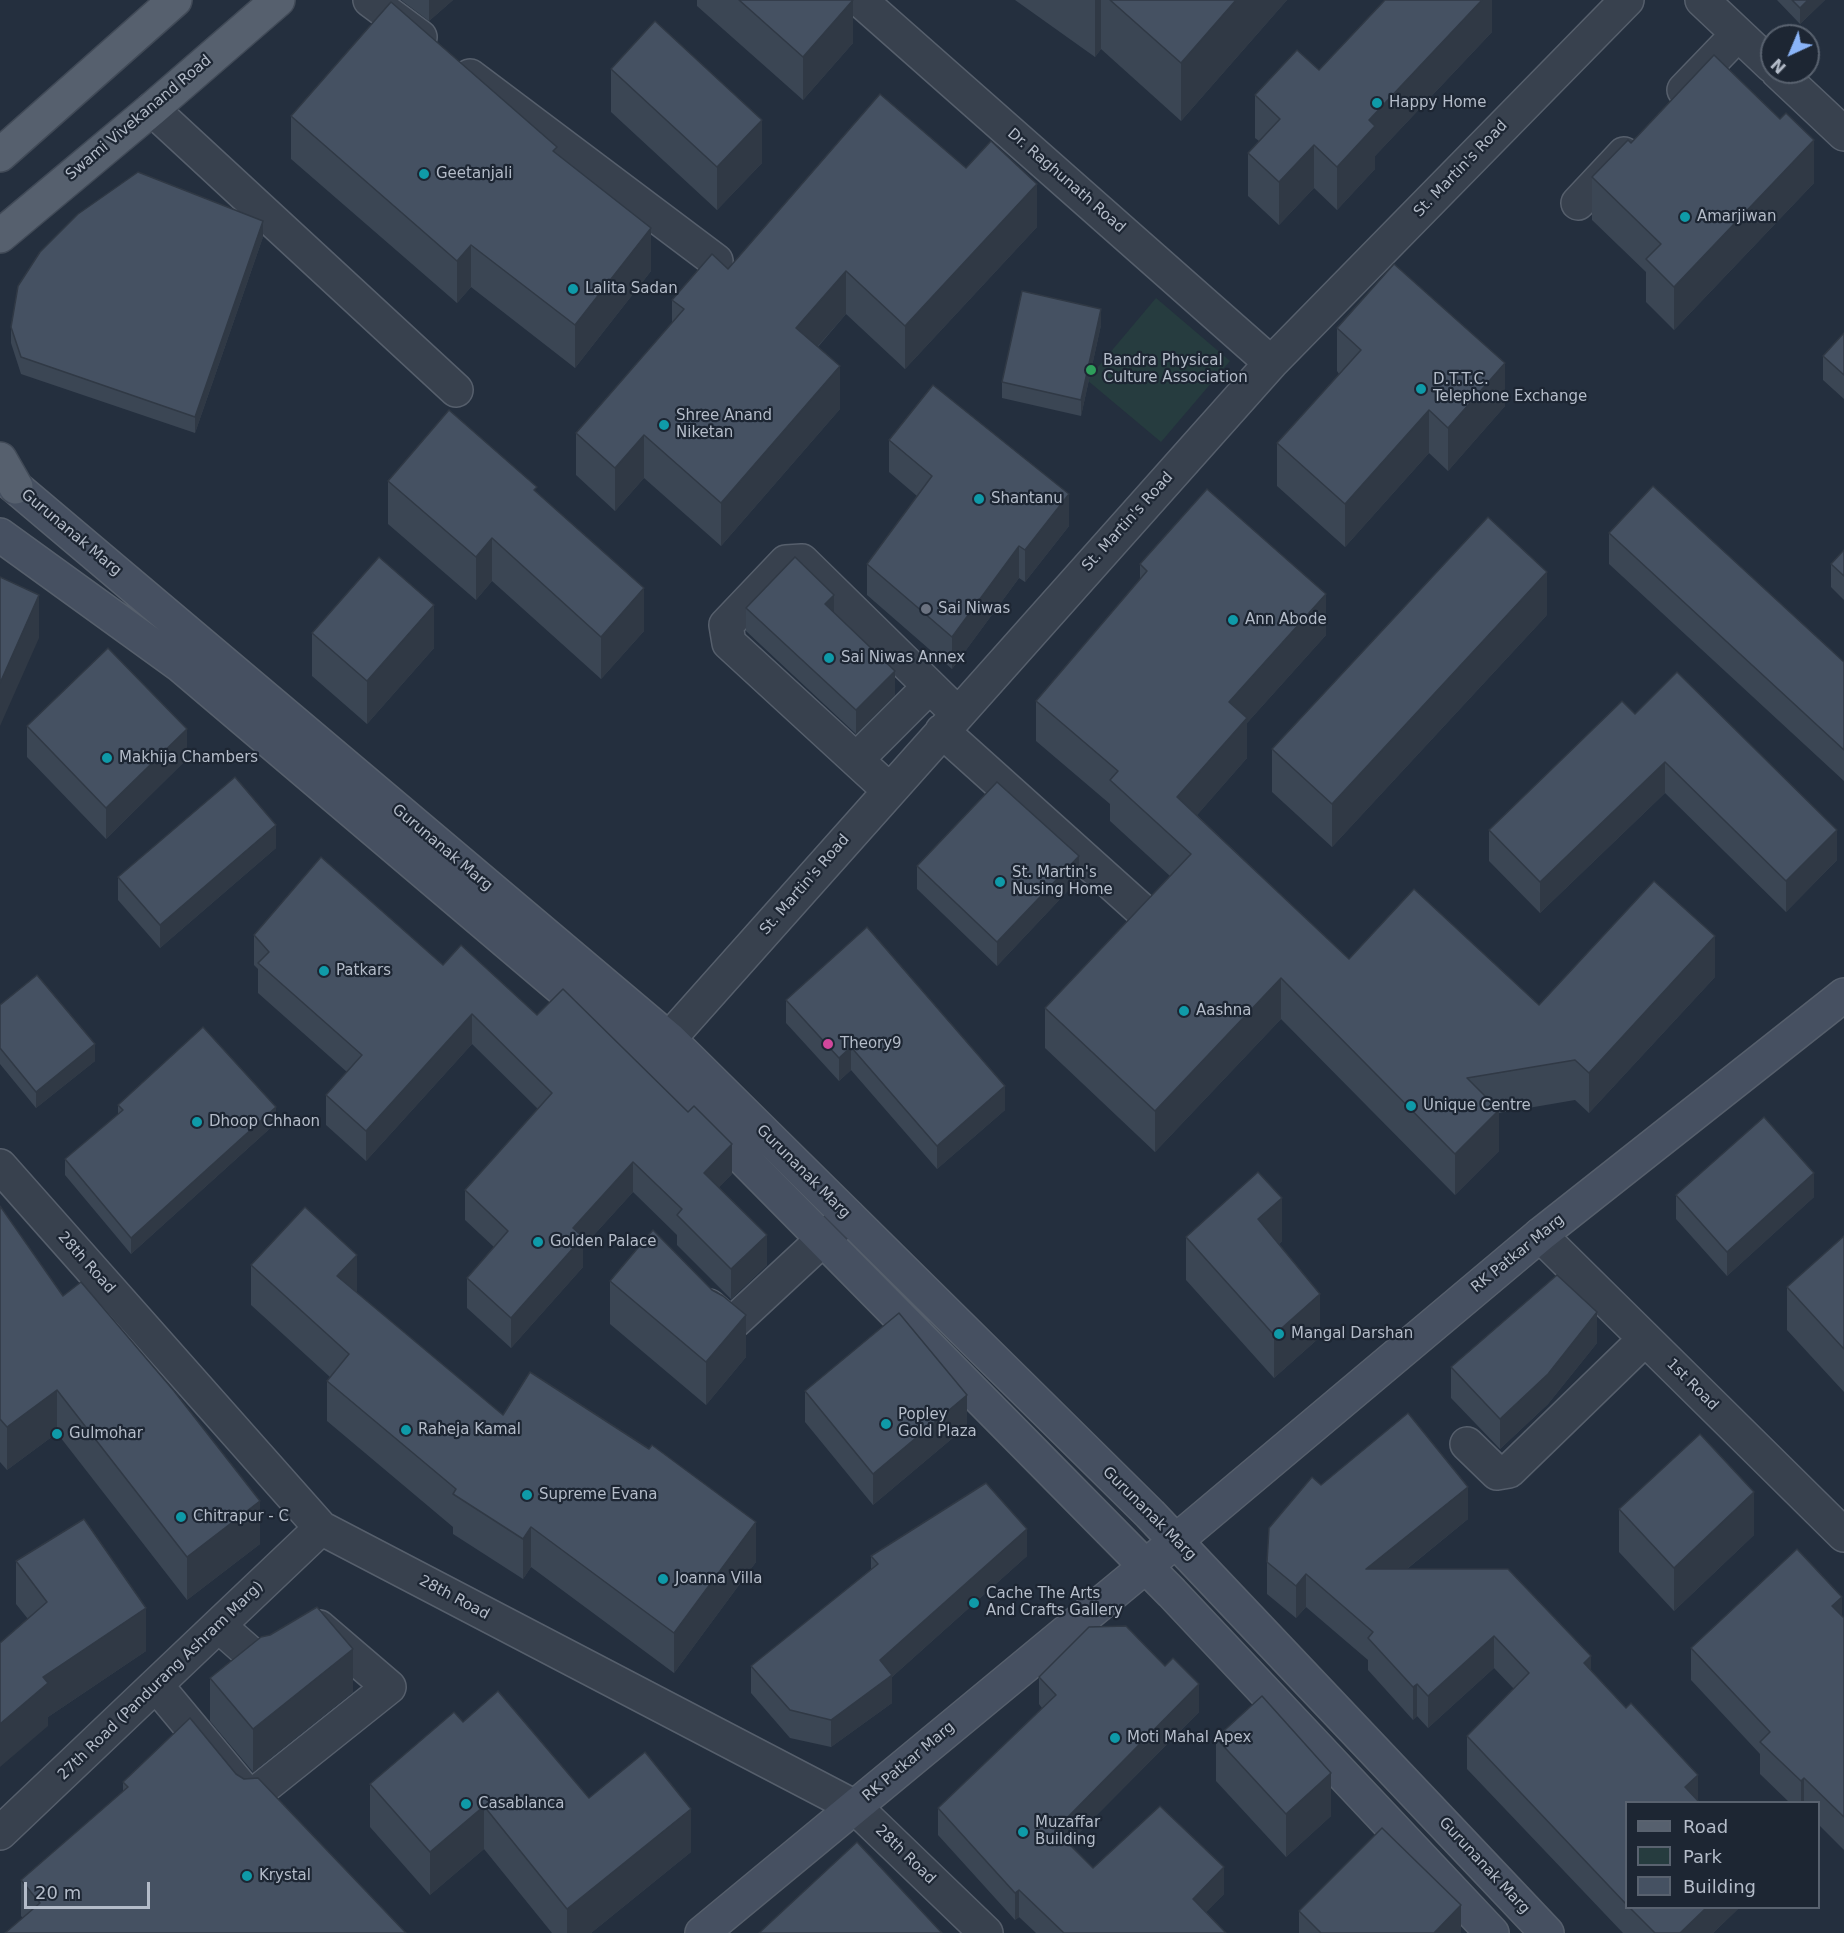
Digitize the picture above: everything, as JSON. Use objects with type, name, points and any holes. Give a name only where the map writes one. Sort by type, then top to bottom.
[{"type":"main road","points":[[0,155],[175,0]]},
{"type":"main road","name":"Swami Vivekanand Road","points":[[0,236],[152,110],[278,0]]},
{"type":"main road","points":[[0,260],[32,208]]},
{"type":"main road","points":[[0,459],[8,481]]},
{"type":"main road","name":"Gurunanak Marg","points":[[8,481],[848,1216],[1187,1530],[1547,1933]]},
{"type":"main road","name":"Gurunanak Marg","points":[[5,542],[181,666],[658,1050],[823,1239],[1146,1567],[1492,1933]]},
{"type":"main road","name":"RK Patkar Marg","points":[[702,1933],[1146,1567],[1187,1530],[1540,1235],[1844,995]]},
{"type":"street","points":[[370,0],[716,261]]},
{"type":"street","name":"Dr. Raghunath Road","points":[[861,0],[1271,363]]},
{"type":"street","name":"St. Martin's Road","points":[[658,1050],[1271,363],[1627,0]]},
{"type":"street","points":[[1702,0],[1760,55]]},
{"type":"street","points":[[1666,110],[1737,34]]},
{"type":"street","points":[[1791,84],[1844,134]]},
{"type":"street","points":[[152,110],[456,390]]},
{"type":"street","points":[[1578,203],[1642,135]]},
{"type":"street","points":[[888,790],[729,643],[726,625],[786,562],[802,561],[928,688],[950,722],[1139,908]]},
{"type":"street","points":[[857,759],[928,688]]},
{"type":"street","name":"28th Road","points":[[0,1166],[321,1528],[855,1807],[986,1933]]},
{"type":"street","points":[[688,1283],[725,1320],[735,1321],[848,1216]]},
{"type":"street","name":"1st Road","points":[[1540,1235],[1844,1535]]},
{"type":"street","points":[[1467,1444],[1497,1473],[1509,1471],[1646,1339]]},
{"type":"street","name":"27th Road (Pandurang Ashram Marg)","points":[[0,1833],[321,1528]]},
{"type":"street","points":[[156,1685],[250,1798],[389,1687],[320,1627],[260,1662],[219,1626]]},
{"type":"green space","points":[[1156,298],[1230,361],[1161,442],[1087,380]]},
{"type":"building","points":[[739,0],[853,0],[803,57]]},
{"type":"building","points":[[1110,0],[1236,0],[1181,63]]},
{"type":"building","points":[[1385,0],[1482,0],[1369,120],[1375,126],[1337,167],[1314,145],[1279,182],[1248,153],[1280,119],[1255,95],[1297,50],[1319,70]]},
{"type":"building","points":[[1792,0],[1808,0],[1800,8]]},
{"type":"building","points":[[391,2],[557,147],[553,151],[651,228],[575,325],[471,245],[457,261],[291,116]]},
{"type":"building","points":[[655,21],[762,120],[717,167],[611,69]]},
{"type":"building","points":[[1714,55],[1780,119],[1786,113],[1814,140],[1674,287],[1646,259],[1661,244],[1592,177],[1628,140],[1631,143]]},
{"type":"building","points":[[880,94],[966,168],[991,141],[1037,184],[905,326],[846,271],[796,328],[840,366],[721,503],[644,435],[615,468],[576,433],[684,309],[672,300],[712,254],[728,269]]},
{"type":"building","points":[[138,172],[263,221],[195,417],[21,357],[11,327],[18,286],[40,252],[78,214]]},
{"type":"building","points":[[1394,264],[1505,363],[1448,428],[1429,410],[1345,504],[1277,443],[1361,350],[1337,328]]},
{"type":"building","points":[[1022,291],[1101,309],[1081,400],[1002,382]]},
{"type":"building","points":[[1844,333],[1844,375],[1823,356]]},
{"type":"building","points":[[933,385],[1069,494],[1025,550],[1019,546],[952,637],[867,564],[932,476],[889,440]]},
{"type":"building","points":[[449,410],[537,487],[534,490],[644,588],[601,637],[492,538],[476,557],[388,481]]},
{"type":"building","points":[[1653,486],[1844,662],[1844,750],[1609,533]]},
{"type":"building","points":[[1207,489],[1326,594],[1229,702],[1247,718],[1177,797],[1349,959],[1414,889],[1539,1005],[1654,881],[1715,936],[1589,1073],[1575,1060],[1467,1078],[1499,1110],[1455,1154],[1281,978],[1155,1111],[1045,1008],[1191,854],[1110,780],[1118,771],[1036,701],[1147,571],[1140,564]]},
{"type":"building","points":[[1488,517],[1547,572],[1332,804],[1272,749]]},
{"type":"building","points":[[1844,550],[1844,576],[1831,564]]},
{"type":"building","points":[[379,557],[434,605],[367,681],[312,633]]},
{"type":"building","points":[[795,557],[834,595],[825,604],[895,671],[856,710],[746,608]]},
{"type":"building","points":[[0,577],[39,595],[0,683]]},
{"type":"building","name":"Makhija Chambers","points":[[108,648],[187,729],[106,808],[27,726]]},
{"type":"building","points":[[1677,672],[1837,830],[1786,881],[1665,762],[1540,882],[1489,830],[1622,701],[1635,714]]},
{"type":"building","points":[[235,777],[276,825],[160,925],[118,877]]},
{"type":"building","name":"St. Martin's Nusing Home","points":[[997,782],[1079,856],[997,942],[917,866]]},
{"type":"building","points":[[321,857],[443,965],[461,945],[537,1015],[563,989],[688,1112],[694,1106],[732,1144],[704,1173],[767,1235],[731,1269],[677,1215],[682,1209],[633,1162],[573,1228],[583,1237],[511,1318],[467,1278],[508,1231],[465,1190],[552,1093],[472,1014],[366,1131],[326,1095],[362,1055],[258,963],[269,952],[254,935]]},
{"type":"building","points":[[867,927],[1005,1086],[937,1146],[851,1047],[839,1058],[786,1000]]},
{"type":"building","points":[[37,975],[95,1044],[36,1092],[0,1048],[0,1005]]},
{"type":"building","points":[[203,1027],[276,1107],[131,1238],[65,1159],[123,1110],[118,1105]]},
{"type":"building","points":[[1764,1117],[1814,1173],[1727,1252],[1676,1195]]},
{"type":"building","points":[[1258,1172],[1282,1198],[1258,1219],[1320,1294],[1274,1335],[1186,1237]]},
{"type":"building","points":[[0,1206],[63,1296],[81,1282],[174,1391],[260,1501],[187,1557],[57,1390],[7,1427],[0,1419]]},
{"type":"building","points":[[305,1207],[357,1255],[337,1276],[503,1415],[530,1372],[649,1449],[652,1445],[756,1522],[674,1633],[531,1527],[523,1539],[453,1494],[456,1489],[327,1381],[349,1354],[251,1265]]},
{"type":"building","points":[[653,1230],[712,1290],[746,1315],[706,1362],[610,1281]]},
{"type":"building","points":[[1844,1236],[1844,1349],[1787,1287]]},
{"type":"building","points":[[1557,1275],[1597,1312],[1548,1374],[1500,1419],[1451,1367]]},
{"type":"building","name":"Popley Gold Plaza","points":[[899,1313],[967,1395],[873,1474],[805,1391]]},
{"type":"building","points":[[1408,1413],[1468,1487],[1366,1569],[1508,1569],[1591,1656],[1584,1663],[1626,1708],[1631,1703],[1698,1775],[1685,1787],[1698,1801],[1625,1801],[1625,1903],[1467,1736],[1529,1673],[1494,1636],[1428,1696],[1417,1684],[1413,1687],[1368,1638],[1373,1632],[1306,1574],[1296,1586],[1267,1562],[1269,1528],[1312,1477],[1321,1485]]},
{"type":"building","points":[[1700,1434],[1754,1492],[1674,1568],[1619,1509]]},
{"type":"building","points":[[986,1483],[1027,1529],[880,1660],[892,1675],[831,1720],[790,1710],[751,1666],[878,1564],[871,1556]]},
{"type":"building","points":[[84,1519],[146,1608],[43,1677],[48,1683],[0,1724],[0,1643],[47,1602],[16,1561]]},
{"type":"building","points":[[1797,1549],[1842,1597],[1832,1606],[1844,1618],[1844,1817],[1804,1778],[1801,1781],[1760,1742],[1770,1732],[1691,1648]]},
{"type":"building","points":[[317,1607],[353,1649],[253,1729],[210,1678],[261,1637],[270,1635]]},
{"type":"building","points":[[1126,1626],[1165,1666],[1173,1658],[1199,1684],[1055,1830],[1093,1868],[1160,1806],[1224,1867],[1193,1899],[1226,1933],[1064,1933],[1019,1890],[1015,1893],[938,1808],[1056,1695],[1039,1677],[1089,1627]]},
{"type":"building","points":[[498,1691],[589,1798],[645,1752],[691,1809],[567,1909],[484,1806],[430,1852],[370,1784],[454,1712],[463,1722]]},
{"type":"building","points":[[1262,1696],[1331,1773],[1286,1814],[1216,1738]]},
{"type":"building","points":[[190,1718],[236,1774],[244,1779],[258,1778],[406,1933],[5,1933],[40,1903],[21,1880],[128,1787],[123,1782]]},
{"type":"building","points":[[1382,1828],[1461,1905],[1434,1933],[1321,1933],[1299,1911]]},
{"type":"building","points":[[857,1842],[942,1933],[759,1933]]},
{"type":"building","points":[[1631,1909],[1705,1909],[1680,1933],[1655,1933]]},
{"type":"place","name":"Happy Home","points":[[1377,103]]},
{"type":"place","name":"Geetanjali","points":[[424,174]]},
{"type":"place","name":"Amarjiwan","points":[[1685,217]]},
{"type":"place","name":"Lalita Sadan","points":[[573,289]]},
{"type":"place","name":"Bandra Physical Culture Association","points":[[1091,370]]},
{"type":"place","name":"D.T.T.C. Telephone Exchange","points":[[1421,389]]},
{"type":"place","name":"Shree Anand Niketan","points":[[664,425]]},
{"type":"place","name":"Shantanu","points":[[979,499]]},
{"type":"place","name":"Sai Niwas","points":[[926,609]]},
{"type":"place","name":"Ann Abode","points":[[1233,620]]},
{"type":"place","name":"Sai Niwas Annex","points":[[829,658]]},
{"type":"place","name":"Makhija Chambers","points":[[107,758]]},
{"type":"place","name":"St. Martin's Nusing Home","points":[[1000,882]]},
{"type":"place","name":"Patkars","points":[[324,971]]},
{"type":"place","name":"Aashna","points":[[1184,1011]]},
{"type":"place","name":"Theory9","points":[[828,1044]]},
{"type":"place","name":"Unique Centre","points":[[1411,1106]]},
{"type":"place","name":"Dhoop Chhaon","points":[[197,1122]]},
{"type":"place","name":"Golden Palace","points":[[538,1242]]},
{"type":"place","name":"Mangal Darshan","points":[[1279,1334]]},
{"type":"place","name":"Popley Gold Plaza","points":[[886,1424]]},
{"type":"place","name":"Raheja Kamal","points":[[406,1430]]},
{"type":"place","name":"Gulmohar","points":[[57,1434]]},
{"type":"place","name":"Supreme Evana","points":[[527,1495]]},
{"type":"place","name":"Chitrapur - C","points":[[181,1517]]},
{"type":"place","name":"Joanna Villa","points":[[663,1579]]},
{"type":"place","name":"Cache The Arts And Crafts Gallery","points":[[974,1603]]},
{"type":"place","name":"Moti Mahal Apex","points":[[1115,1738]]},
{"type":"place","name":"Casablanca","points":[[466,1804]]},
{"type":"place","name":"Muzaffar Building","points":[[1023,1832]]},
{"type":"place","name":"Krystal","points":[[247,1876]]}]
